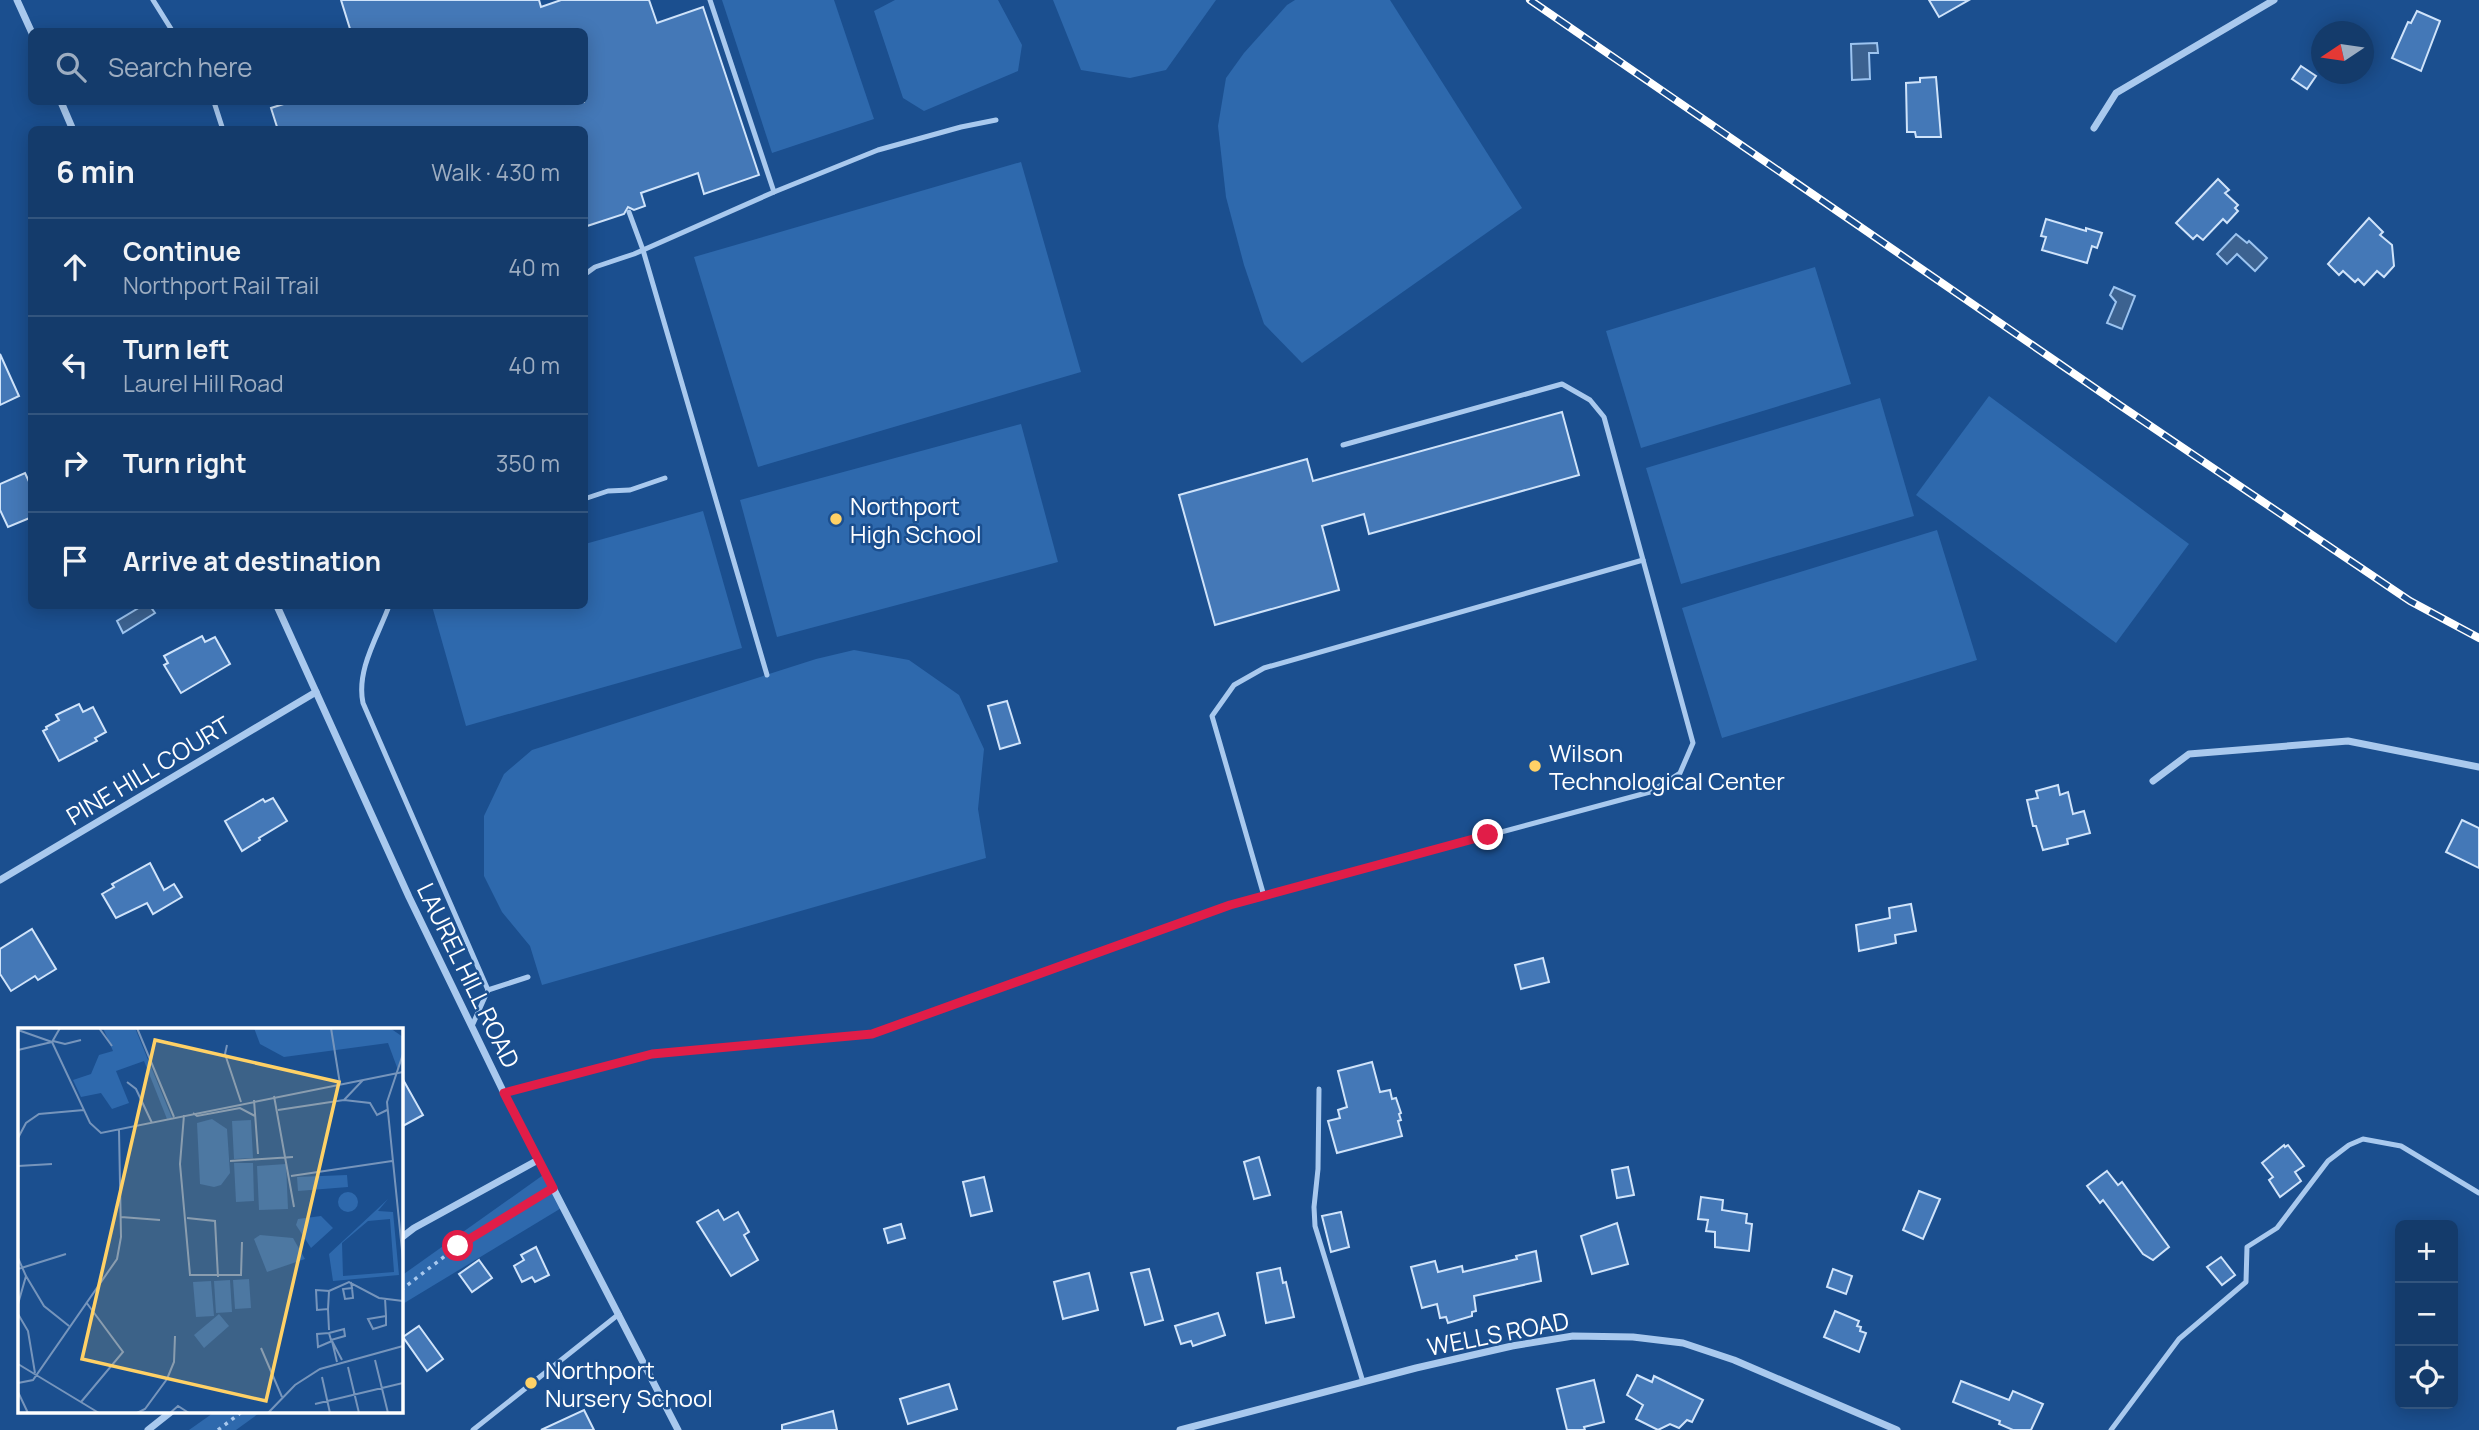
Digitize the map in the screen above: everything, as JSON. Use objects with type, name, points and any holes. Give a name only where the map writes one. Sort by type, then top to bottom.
[{"type":"street","points":[[17,0],[30,28]]},
{"type":"street","points":[[2094,128],[2116,93],[2274,0]]},
{"type":"street","points":[[62,105],[71,126]]},
{"type":"street","name":"LAUREL HILL ROAD","points":[[278,609],[409,897],[504,1093],[678,1430]]},
{"type":"street","name":"PINE HILL COURT","points":[[0,880],[316,692]]},
{"type":"street","points":[[2153,781],[2189,754],[2348,741],[2479,767]]},
{"type":"street","points":[[402,1237],[414,1228],[538,1160]]},
{"type":"street","name":"WELLS ROAD","points":[[1180,1430],[1363,1382],[1524,1344],[1573,1336],[1633,1337],[1683,1343],[1734,1360],[1897,1430]]},
{"type":"street","points":[[148,1430],[171,1412]]},
{"type":"lane","points":[[153,0],[170,28]]},
{"type":"lane","points":[[710,0],[774,192]]},
{"type":"lane","points":[[215,105],[222,126]]},
{"type":"lane","points":[[588,272],[878,150],[996,120]]},
{"type":"lane","points":[[629,212],[643,250],[767,675]]},
{"type":"lane","points":[[504,1093],[652,1054],[872,1034],[1230,905],[1650,792],[1680,773],[1693,743],[1604,417],[1590,400],[1562,384],[1343,444]]},
{"type":"lane","points":[[588,498],[608,491],[630,490],[665,478]]},
{"type":"lane","points":[[1264,896],[1212,716],[1234,685],[1264,668],[1643,560]]},
{"type":"lane","points":[[388,609],[365,669],[360,689],[363,704],[488,990],[472,1026]]},
{"type":"lane","points":[[488,990],[528,977]]},
{"type":"lane","points":[[1319,1090],[1315,1226],[1363,1382]]},
{"type":"lane","points":[[2111,1430],[2179,1339],[2246,1282],[2247,1247],[2277,1228],[2328,1161],[2349,1145],[2362,1139],[2401,1146],[2479,1193]]},
{"type":"lane","points":[[473,1430],[619,1314]]},
{"type":"path","points":[[402,1289],[458,1246],[553,1188]]},
{"type":"path","points":[[218,1430],[242,1412]]},
{"type":"shaded area","points":[[722,0],[834,0],[874,119],[772,153]]},
{"type":"shaded area","points":[[895,0],[998,0],[1022,45],[1018,71],[924,111],[903,98],[874,11]]},
{"type":"shaded area","points":[[1053,0],[1216,0],[1166,70],[1130,78],[1081,70]]},
{"type":"shaded area","points":[[1295,0],[1390,0],[1522,208],[1302,363],[1264,324],[1244,265],[1226,197],[1218,126],[1226,78],[1244,53],[1287,5]]},
{"type":"shaded area","points":[[1877,43],[1878,53],[1869,53],[1870,79],[1852,80],[1851,44]]},
{"type":"shaded area","points":[[1021,162],[1081,372],[758,467],[694,257]]},
{"type":"shaded area","points":[[2236,234],[2247,243],[2249,241],[2267,258],[2255,271],[2237,254],[2227,264],[2217,254]]},
{"type":"shaded area","points":[[1815,267],[1851,384],[1641,448],[1606,331]]},
{"type":"shaded area","points":[[2114,287],[2135,296],[2122,329],[2107,323],[2116,302],[2110,295]]},
{"type":"shaded area","points":[[1989,396],[2189,544],[2116,643],[1916,495]]},
{"type":"shaded area","points":[[1880,398],[1914,516],[1681,584],[1646,468]]},
{"type":"shaded area","points":[[1021,424],[1058,562],[777,637],[740,500]]},
{"type":"shaded area","points":[[703,511],[742,648],[466,726],[433,609],[588,609],[588,543]]},
{"type":"shaded area","points":[[1937,530],[1977,660],[1722,738],[1682,608]]},
{"type":"shaded area","points":[[137,609],[152,609],[155,613],[123,633],[117,621]]},
{"type":"shaded area","points":[[854,650],[909,660],[959,695],[984,749],[978,809],[986,858],[542,985],[530,946],[502,912],[484,876],[484,816],[504,774],[532,750],[816,659]]},
{"type":"shaded area","points":[[546,1173],[563,1207],[402,1304],[402,1275]]},
{"type":"shaded area","points":[[215,1412],[261,1412],[236,1430],[189,1430]]},
{"type":"building","points":[[341,0],[539,0],[541,7],[561,0],[649,0],[657,23],[703,7],[759,175],[704,194],[698,173],[641,193],[645,206],[634,210],[628,207],[624,214],[588,226],[588,126],[277,126],[271,108],[280,105],[588,105],[588,28],[350,28]]},
{"type":"building","points":[[1929,0],[1969,0],[1939,17]]},
{"type":"building","points":[[2417,11],[2440,21],[2421,71],[2392,58],[2408,22],[2411,23]]},
{"type":"building","points":[[2301,66],[2311,73],[2311,83],[2307,89],[2292,79]]},
{"type":"building","points":[[1936,77],[1941,137],[1916,137],[1915,132],[1907,132],[1906,83],[1920,82],[1920,78]]},
{"type":"building","points":[[2218,179],[2229,190],[2225,193],[2238,205],[2235,208],[2238,211],[2227,223],[2223,219],[2203,240],[2197,235],[2193,239],[2176,223]]},
{"type":"building","points":[[2369,218],[2383,232],[2380,235],[2392,245],[2394,266],[2384,277],[2377,271],[2364,285],[2358,279],[2355,282],[2343,271],[2339,275],[2328,264]]},
{"type":"building","points":[[2046,219],[2102,233],[2097,248],[2092,246],[2087,263],[2042,250],[2046,237],[2041,236]]},
{"type":"building","points":[[0,354],[19,396],[0,405]]},
{"type":"building","points":[[1562,412],[1579,475],[1369,534],[1364,514],[1322,526],[1339,590],[1215,625],[1179,495],[1307,459],[1313,481]]},
{"type":"building","points":[[25,473],[28,479],[28,519],[8,527],[0,510],[0,484]]},
{"type":"building","points":[[202,636],[205,642],[215,637],[230,664],[181,693],[164,665],[168,663],[164,656]]},
{"type":"building","points":[[1007,701],[1020,743],[1000,749],[988,706]]},
{"type":"building","points":[[79,704],[83,712],[93,707],[106,732],[95,738],[97,741],[59,761],[43,731],[59,720],[56,715]]},
{"type":"building","points":[[2058,785],[2060,795],[2068,792],[2073,814],[2084,811],[2090,833],[2067,839],[2068,844],[2043,850],[2036,826],[2033,826],[2027,800],[2038,798],[2036,791]]},
{"type":"building","points":[[273,798],[287,821],[242,851],[225,821],[263,799],[265,802]]},
{"type":"building","points":[[2462,820],[2479,828],[2479,868],[2446,852]]},
{"type":"building","points":[[150,863],[164,890],[174,884],[182,897],[153,914],[147,903],[116,918],[102,894],[114,887],[112,884]]},
{"type":"building","points":[[1911,904],[1916,931],[1895,935],[1896,943],[1859,951],[1856,925],[1890,918],[1889,908]]},
{"type":"building","points":[[32,929],[56,969],[38,980],[35,976],[11,991],[0,974],[0,949]]},
{"type":"building","points":[[1543,958],[1549,982],[1521,989],[1515,965]]},
{"type":"building","points":[[1372,1062],[1380,1092],[1390,1090],[1392,1099],[1396,1098],[1401,1113],[1401,1120],[1398,1121],[1402,1136],[1337,1153],[1328,1121],[1340,1118],[1338,1110],[1347,1107],[1338,1071]]},
{"type":"building","points":[[402,1078],[423,1115],[402,1126]]},
{"type":"building","points":[[2284,1145],[2288,1145],[2304,1166],[2295,1172],[2301,1181],[2280,1197],[2269,1180],[2273,1177],[2262,1163]]},
{"type":"building","points":[[1259,1157],[1270,1195],[1254,1199],[1244,1162]]},
{"type":"building","points":[[1628,1167],[1634,1195],[1617,1198],[1612,1170]]},
{"type":"building","points":[[2107,1171],[2118,1185],[2122,1182],[2169,1247],[2153,1260],[2143,1254],[2103,1200],[2100,1203],[2087,1186]]},
{"type":"building","points":[[984,1177],[992,1211],[971,1216],[963,1182]]},
{"type":"building","points":[[1919,1191],[1940,1199],[1923,1239],[1903,1230]]},
{"type":"building","points":[[1701,1197],[1723,1200],[1722,1210],[1747,1214],[1746,1223],[1752,1224],[1749,1251],[1715,1247],[1715,1232],[1706,1231],[1708,1220],[1698,1219]]},
{"type":"building","points":[[718,1210],[724,1220],[738,1212],[749,1232],[744,1235],[758,1260],[731,1276],[697,1222]]},
{"type":"building","points":[[1341,1212],[1349,1247],[1331,1252],[1322,1216]]},
{"type":"building","points":[[1617,1223],[1628,1264],[1592,1274],[1581,1236]]},
{"type":"building","points":[[901,1224],[905,1238],[888,1243],[884,1229]]},
{"type":"building","points":[[536,1247],[549,1275],[535,1282],[532,1277],[522,1282],[514,1266],[524,1260],[521,1255]]},
{"type":"building","points":[[1536,1251],[1541,1281],[1474,1296],[1476,1311],[1472,1312],[1472,1316],[1448,1323],[1446,1317],[1440,1318],[1437,1304],[1422,1308],[1411,1267],[1435,1261],[1438,1272],[1462,1266],[1463,1272],[1517,1259],[1516,1256]]},
{"type":"building","points":[[2221,1257],[2235,1275],[2222,1285],[2207,1267]]},
{"type":"building","points":[[479,1260],[492,1278],[472,1292],[459,1274]]},
{"type":"building","points":[[1280,1268],[1294,1317],[1266,1323],[1257,1273]]},
{"type":"building","points":[[1149,1269],[1163,1320],[1145,1325],[1131,1273]]},
{"type":"building","points":[[1833,1269],[1852,1276],[1846,1294],[1827,1287]]},
{"type":"building","points":[[1089,1273],[1098,1310],[1063,1319],[1054,1282]]},
{"type":"building","points":[[1835,1311],[1859,1321],[1857,1326],[1861,1327],[1860,1331],[1866,1333],[1859,1352],[1824,1337]]},
{"type":"building","points":[[1218,1313],[1225,1335],[1193,1346],[1191,1341],[1181,1344],[1175,1326]]},
{"type":"building","points":[[419,1326],[443,1359],[427,1371],[403,1337]]},
{"type":"building","points":[[1637,1375],[1652,1382],[1654,1376],[1703,1400],[1692,1422],[1687,1420],[1679,1428],[1670,1424],[1658,1430],[1636,1419],[1643,1405],[1627,1395]]},
{"type":"building","points":[[1594,1380],[1604,1422],[1584,1427],[1585,1430],[1567,1430],[1557,1389]]},
{"type":"building","points":[[1961,1381],[2009,1400],[2013,1391],[2043,1404],[2031,1430],[2013,1430],[1999,1424],[2000,1421],[1953,1402]]},
{"type":"building","points":[[949,1384],[957,1409],[908,1424],[900,1399]]},
{"type":"building","points":[[584,1410],[594,1430],[541,1430]]},
{"type":"building","points":[[833,1411],[837,1430],[782,1430],[782,1425]]},
{"type":"railway","points":[[1530,0],[2410,601],[2479,638]]},
{"type":"place","name":"Northport High School","points":[[836,519]]},
{"type":"place","name":"Wilson Technological Center","points":[[1535,766]]},
{"type":"place","name":"Northport Nursery School","points":[[531,1383]]},
{"type":"route","points":[[458,1246],[553,1188],[504,1093],[652,1054],[872,1034],[1230,905],[1488,835]]}]
